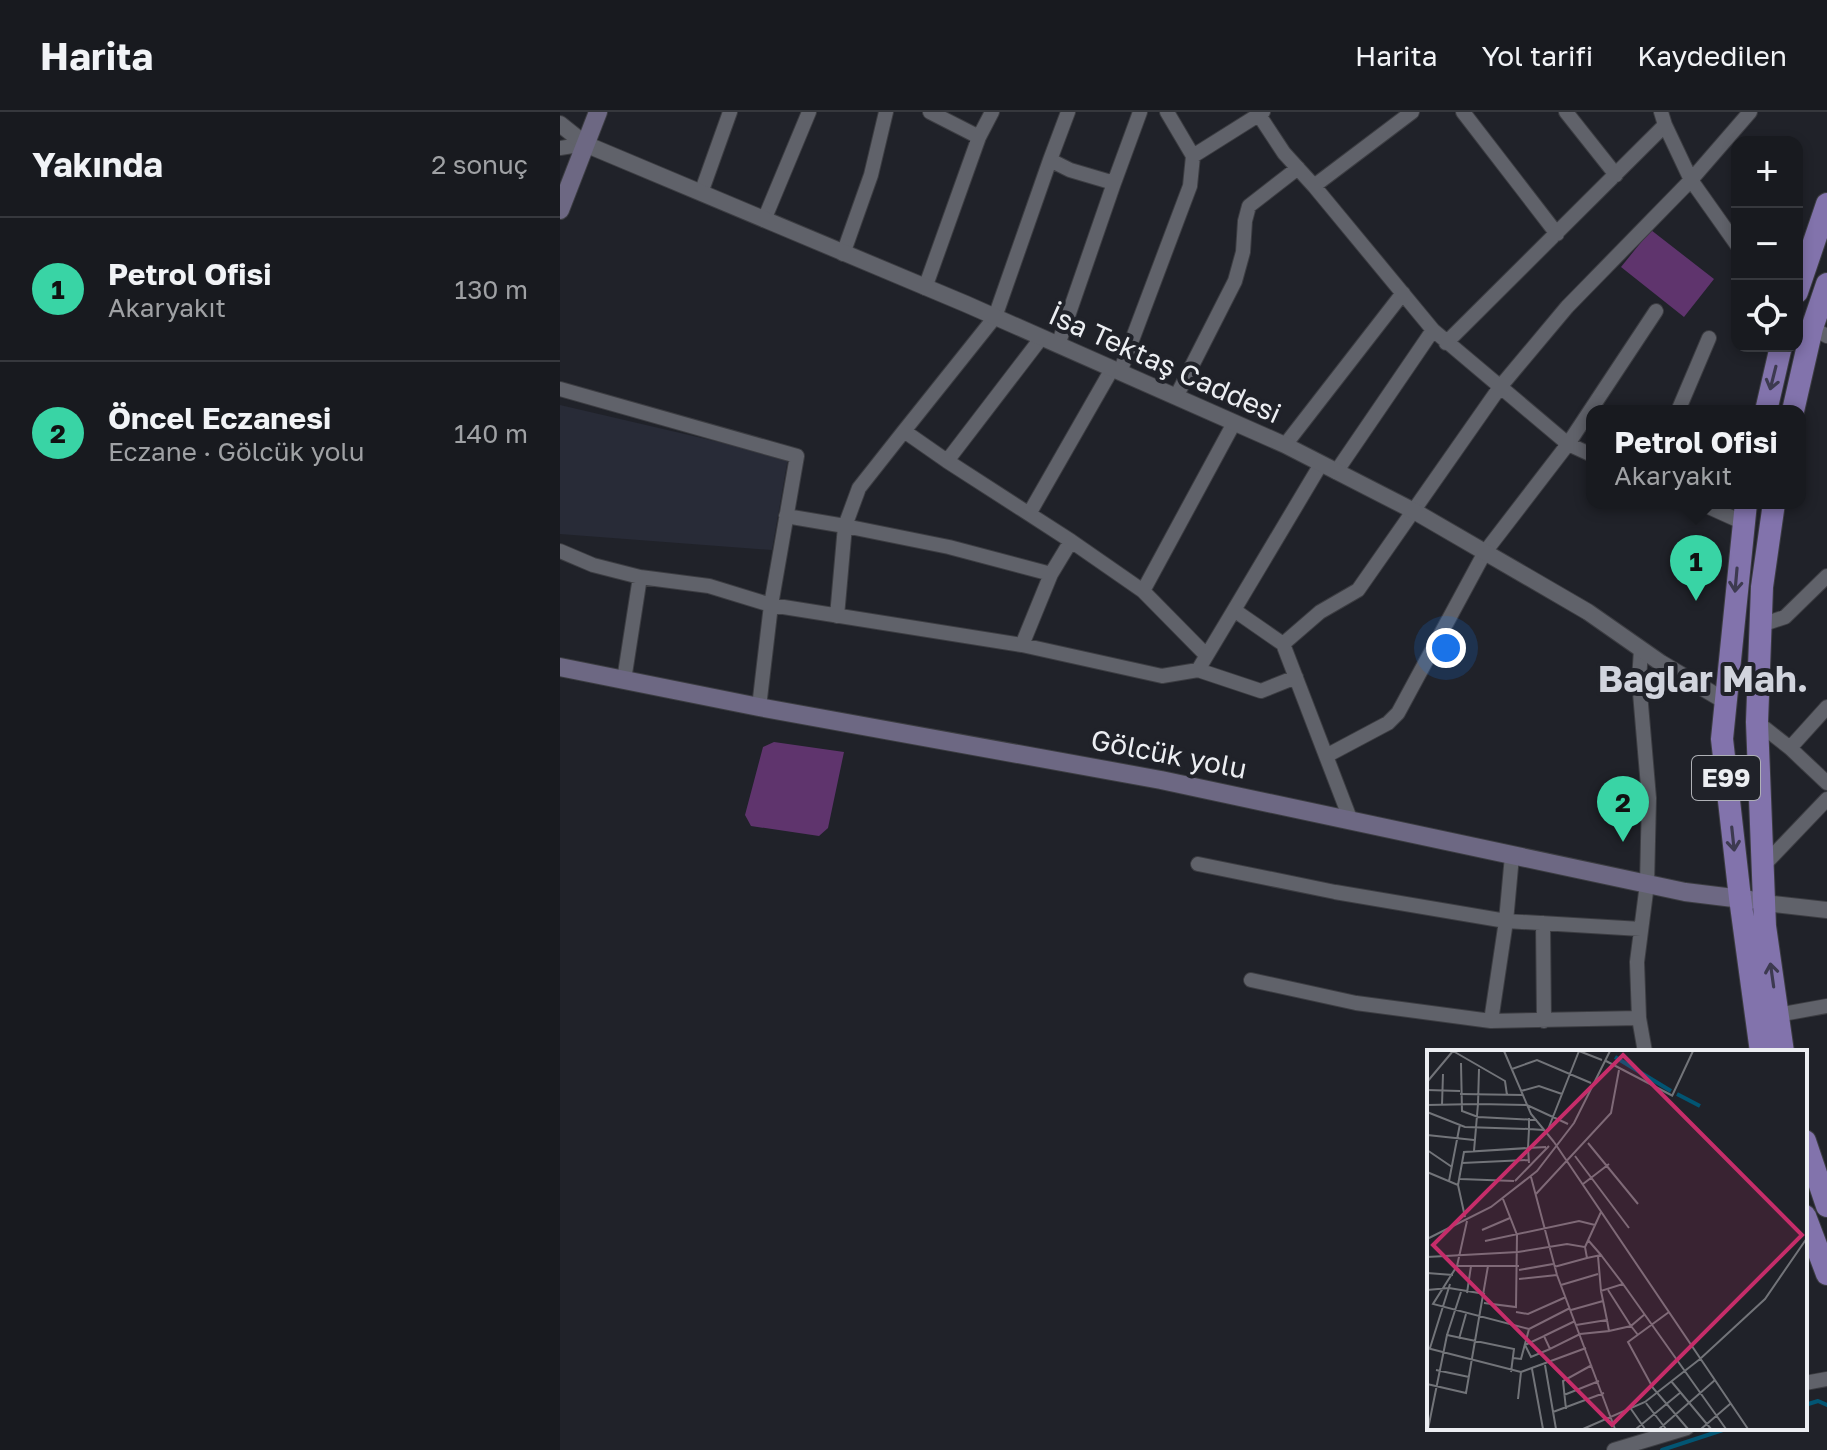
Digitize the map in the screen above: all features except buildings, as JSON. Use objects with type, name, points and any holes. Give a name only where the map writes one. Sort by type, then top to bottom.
[{"type":"highway","points":[[1801,280],[1827,204]]},
{"type":"highway","points":[[1795,405],[1819,332],[1827,284]]},
{"type":"highway","points":[[1767,405],[1780,352]]},
{"type":"highway","name":"E99","points":[[1773,509],[1762,587],[1757,722],[1765,926],[1783,1050]]},
{"type":"highway","name":"E99","points":[[1744,512],[1722,739],[1761,1050]]},
{"type":"highway","points":[[1807,1147],[1827,1206]]},
{"type":"highway","points":[[1807,1221],[1827,1274]]},
{"type":"main road","points":[[560,210],[598,112]]},
{"type":"main road","name":"Gölcük yolu","points":[[560,667],[759,707],[1161,780],[1685,892],[1765,903]]},
{"type":"street","points":[[701,193],[730,112]]},
{"type":"street","points":[[764,220],[809,112]]},
{"type":"street","points":[[843,254],[871,175],[886,112]]},
{"type":"street","points":[[930,112],[979,137]]},
{"type":"street","points":[[925,288],[979,137],[992,112]]},
{"type":"street","points":[[837,616],[845,526],[859,488],[995,317],[1068,112]]},
{"type":"street","points":[[1058,345],[1140,112]]},
{"type":"street","points":[[1029,514],[1116,371],[1190,186],[1193,156],[1167,112]]},
{"type":"street","points":[[1314,186],[1412,112]]},
{"type":"street","points":[[1566,112],[1616,175]]},
{"type":"street","points":[[1283,644],[1320,612],[1358,590],[1500,387],[1567,307],[1691,180],[1750,112]]},
{"type":"street","points":[[1193,156],[1261,113],[1267,129],[1433,330],[1568,444],[1586,452]]},
{"type":"street","points":[[1471,115],[1557,234]]},
{"type":"street","points":[[1446,343],[1616,175],[1663,118],[1691,180],[1731,237]]},
{"type":"street","name":"İsa Tektaş Caddesi","points":[[560,124],[585,144],[1042,337],[1285,445],[1414,511],[1485,552],[1588,612],[1725,701]]},
{"type":"street","points":[[560,148],[585,144]]},
{"type":"street","points":[[1050,160],[1070,170],[1114,183]]},
{"type":"street","points":[[1176,397],[1235,281],[1243,252],[1249,206],[1298,168]]},
{"type":"street","points":[[1285,445],[1403,293]]},
{"type":"street","points":[[1594,405],[1656,311]]},
{"type":"street","points":[[1198,670],[1234,610],[1329,468],[1433,330]]},
{"type":"street","points":[[947,461],[1042,337]]},
{"type":"street","points":[[1681,405],[1709,338]]},
{"type":"street","points":[[560,389],[797,456],[771,605],[759,707]]},
{"type":"street","points":[[1326,756],[1388,723],[1398,713],[1485,552],[1586,417]]},
{"type":"street","points":[[1143,591],[1234,423]]},
{"type":"street","points":[[904,431],[1143,591],[1206,655]]},
{"type":"street","points":[[786,516],[949,547],[1051,574]]},
{"type":"street","points":[[1022,645],[1051,574],[1071,541]]},
{"type":"street","points":[[560,551],[593,565],[640,577],[709,586],[771,605],[1022,645],[1162,676],[1198,670],[1261,691],[1296,677]]},
{"type":"street","points":[[1761,625],[1785,617],[1827,576]]},
{"type":"street","points":[[624,680],[640,577]]},
{"type":"street","points":[[1234,610],[1283,644],[1351,821]]},
{"type":"street","points":[[1641,649],[1639,681],[1649,798],[1647,884],[1637,962],[1639,1018],[1645,1050]]},
{"type":"street","points":[[1790,748],[1827,707]]},
{"type":"street","points":[[1757,722],[1827,783]]},
{"type":"street","points":[[1764,865],[1827,799]]},
{"type":"street","points":[[1491,1021],[1512,856]]},
{"type":"street","points":[[1198,864],[1335,892],[1506,921],[1641,929]]},
{"type":"street","points":[[1765,903],[1825,915]]},
{"type":"street","points":[[1543,923],[1544,1021]]},
{"type":"street","points":[[1251,980],[1356,1003],[1491,1021],[1639,1018]]},
{"type":"street","points":[[1777,1015],[1827,1006]]},
{"type":"street","points":[[1807,1383],[1827,1379]]},
{"type":"street","points":[[1614,1450],[1680,1430]]},
{"type":"shaded area","points":[[1651,230],[1714,279],[1684,317],[1621,267]]},
{"type":"shaded area","points":[[560,405],[788,458],[772,550],[560,534]]},
{"type":"shaded area","points":[[774,742],[844,752],[828,828],[819,836],[751,826],[745,815],[763,747]]},
{"type":"waterway","points":[[1807,1404],[1818,1401],[1827,1405]]},
{"type":"waterway","points":[[1662,1450],[1723,1430]]},
{"type":"place","name":"Petrol Ofisi","points":[[1696,601]]},
{"type":"place","name":"Öncel Eczanesi","points":[[1623,842]]},
{"type":"district","name":"Bağlar Mah.","points":[[1703,679]]}]
